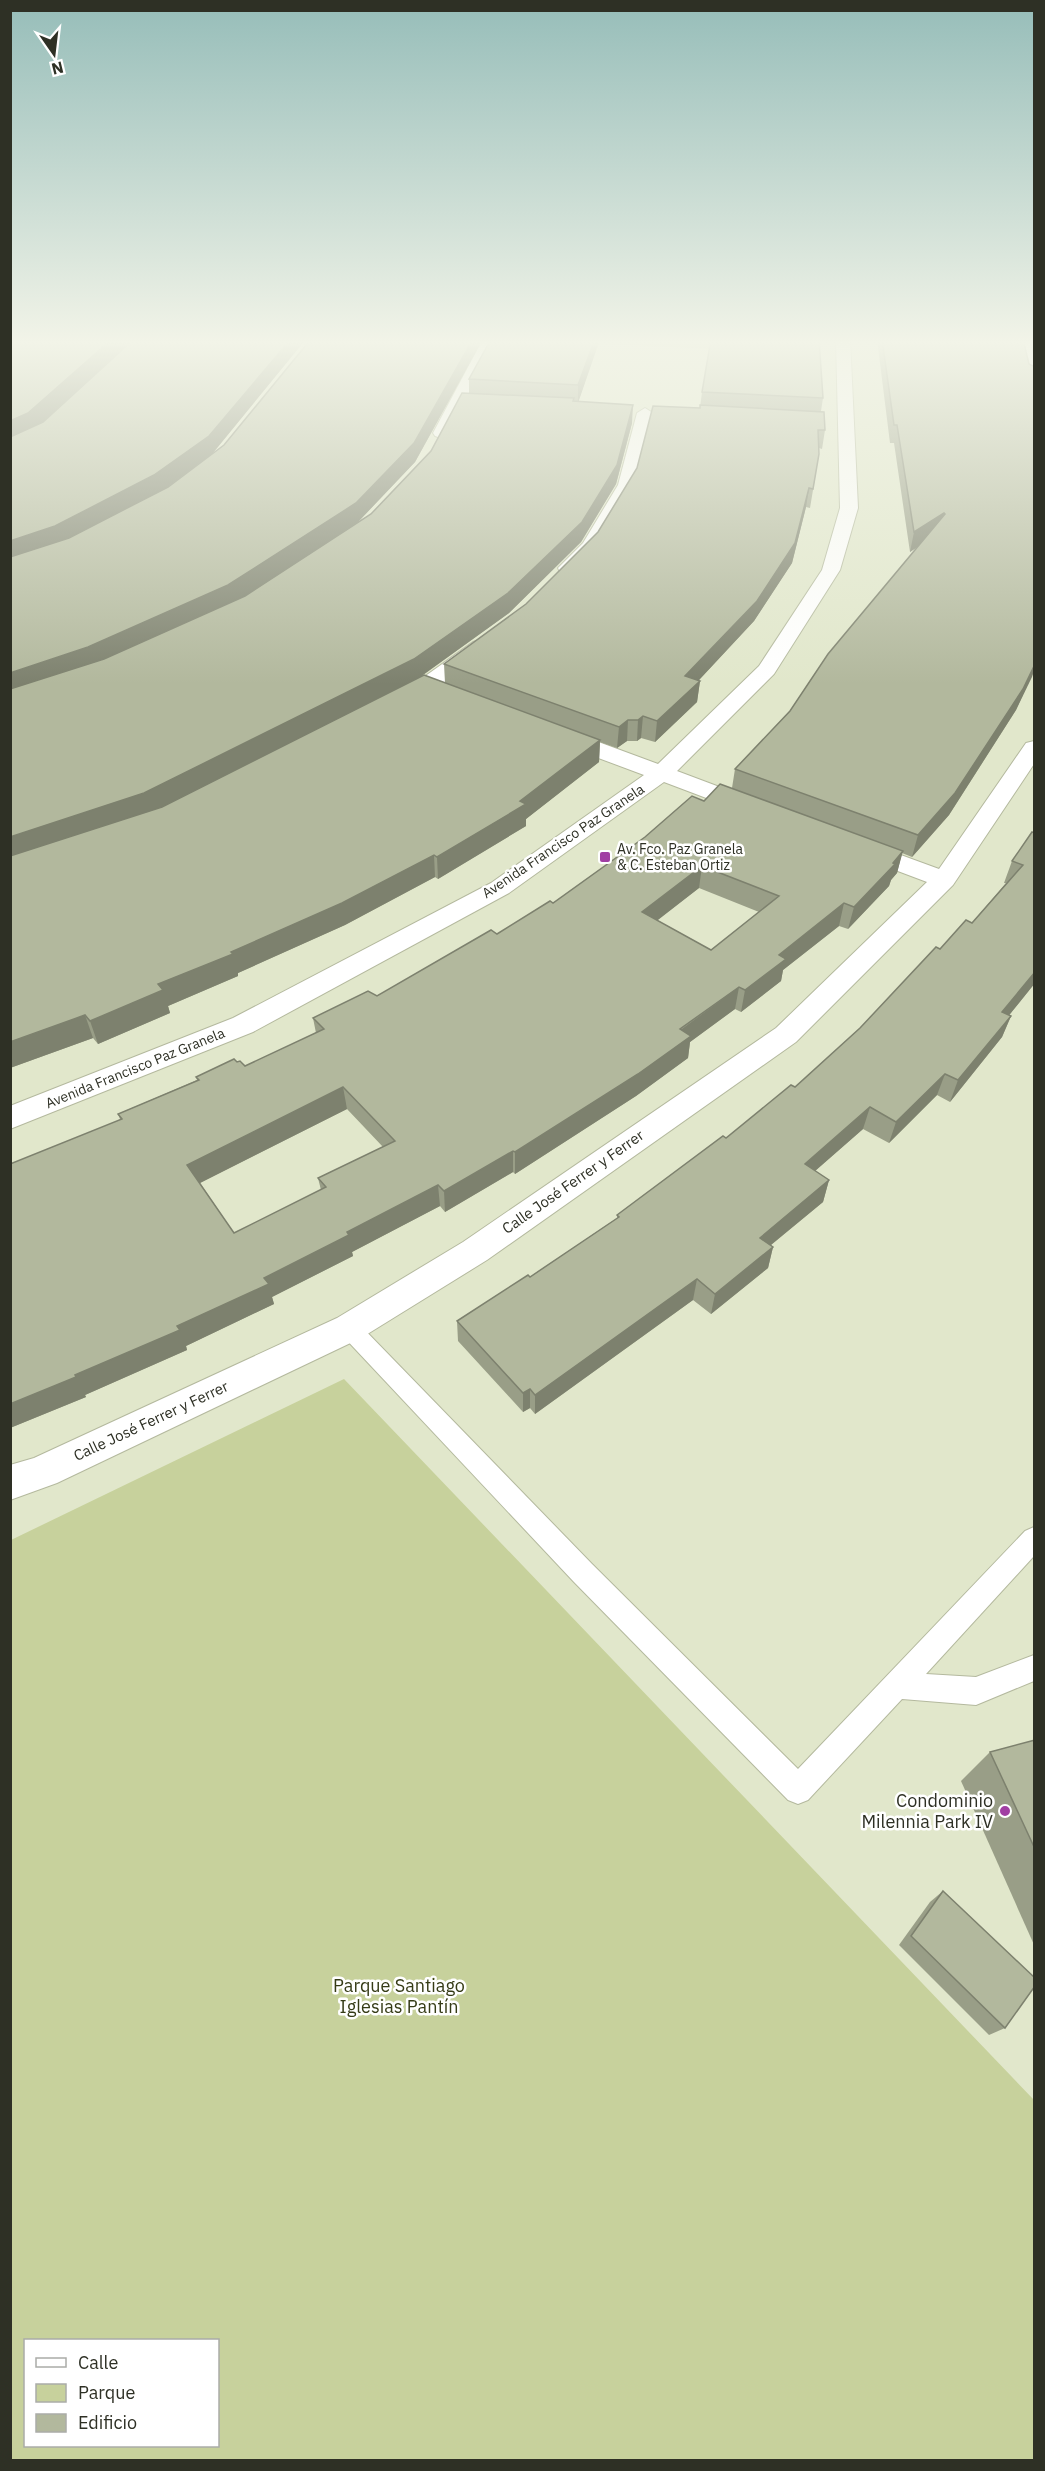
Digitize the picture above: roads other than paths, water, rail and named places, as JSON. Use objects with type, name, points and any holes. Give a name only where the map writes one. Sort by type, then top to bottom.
[{"type":"street","points":[[550,586],[590,546],[626,485],[634,454]]},
{"type":"street","name":"Avenida Francisco Paz Granela","points":[[10,1118],[264,1014],[500,888],[662,773],[767,670],[831,570],[849,508],[844,454]]},
{"type":"street","points":[[381,708],[435,690],[499,632]]},
{"type":"street","points":[[532,726],[770,814]]},
{"type":"street","name":"Calle José Ferrer y Ferrer","points":[[10,1484],[44,1471],[349,1328],[475,1251],[786,1035],[944,880],[1035,748]]},
{"type":"street","points":[[835,839],[944,880]]},
{"type":"lane","points":[[349,1328],[583,1573],[798,1790],[1035,1539]]},
{"type":"lane","points":[[897,1685],[976,1691],[1035,1668]]},
{"type":"place","name":"Av. Fco. Paz Granela & C. Esteban Ortiz","points":[[605,857]]},
{"type":"place","name":"Condominio Milennia Park IV","points":[[1005,1811]]},
{"type":"park label","name":"Parque Santiago Iglesias Pantín","points":[[399,1996]]}]
